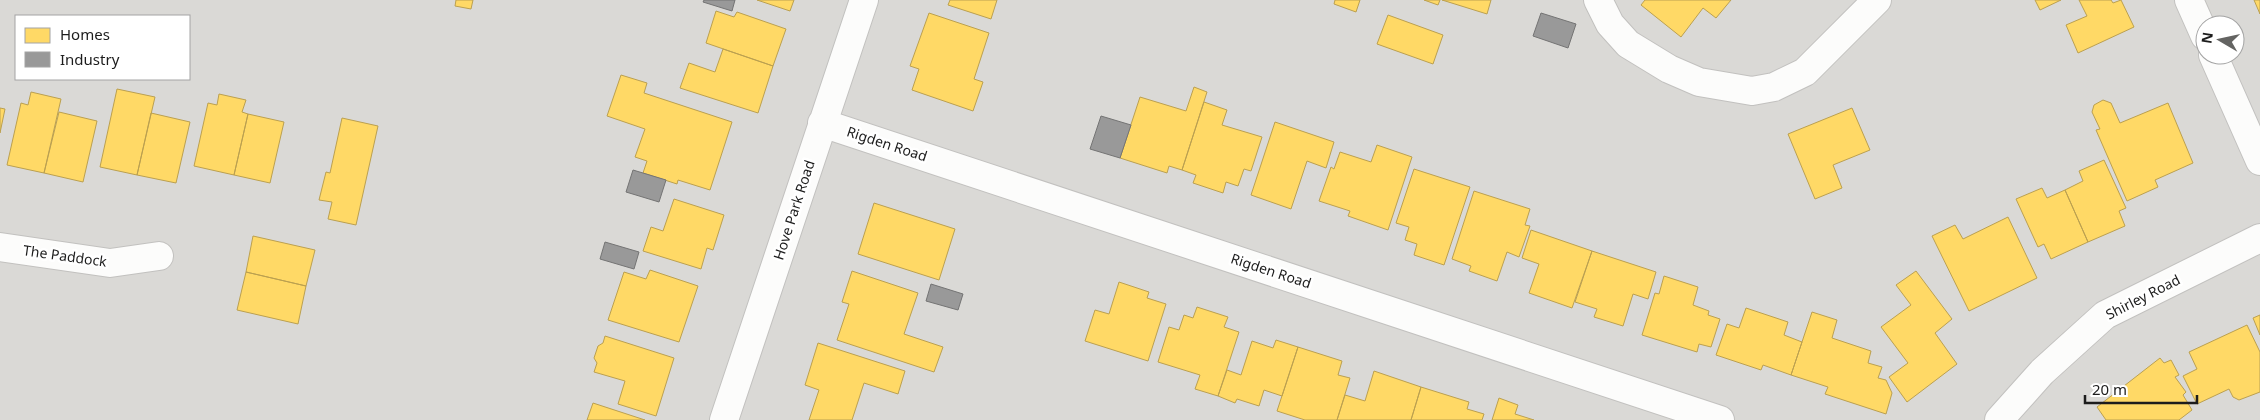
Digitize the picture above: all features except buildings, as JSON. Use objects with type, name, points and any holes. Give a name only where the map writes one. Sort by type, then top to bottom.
[{"type":"street","name":"Hove Park Road","points":[[724,420],[864,0]]},
{"type":"street","points":[[1598,0],[1610,24],[1628,44],[1669,69],[1699,82],[1752,91],[1774,86],[1805,72],[1877,0]]},
{"type":"street","points":[[2189,0],[2196,15]]},
{"type":"street","points":[[2217,65],[2260,160]]},
{"type":"street","name":"Rigden Road","points":[[822,122],[1720,420]]},
{"type":"street","name":"Shirley Road","points":[[1999,420],[2042,372],[2105,315],[2260,238]]},
{"type":"street","name":"The Paddock","points":[[0,247],[110,264],[159,256]]},
{"type":"shaded area","points":[[0,0],[2260,0],[2260,420],[0,420]]}]
